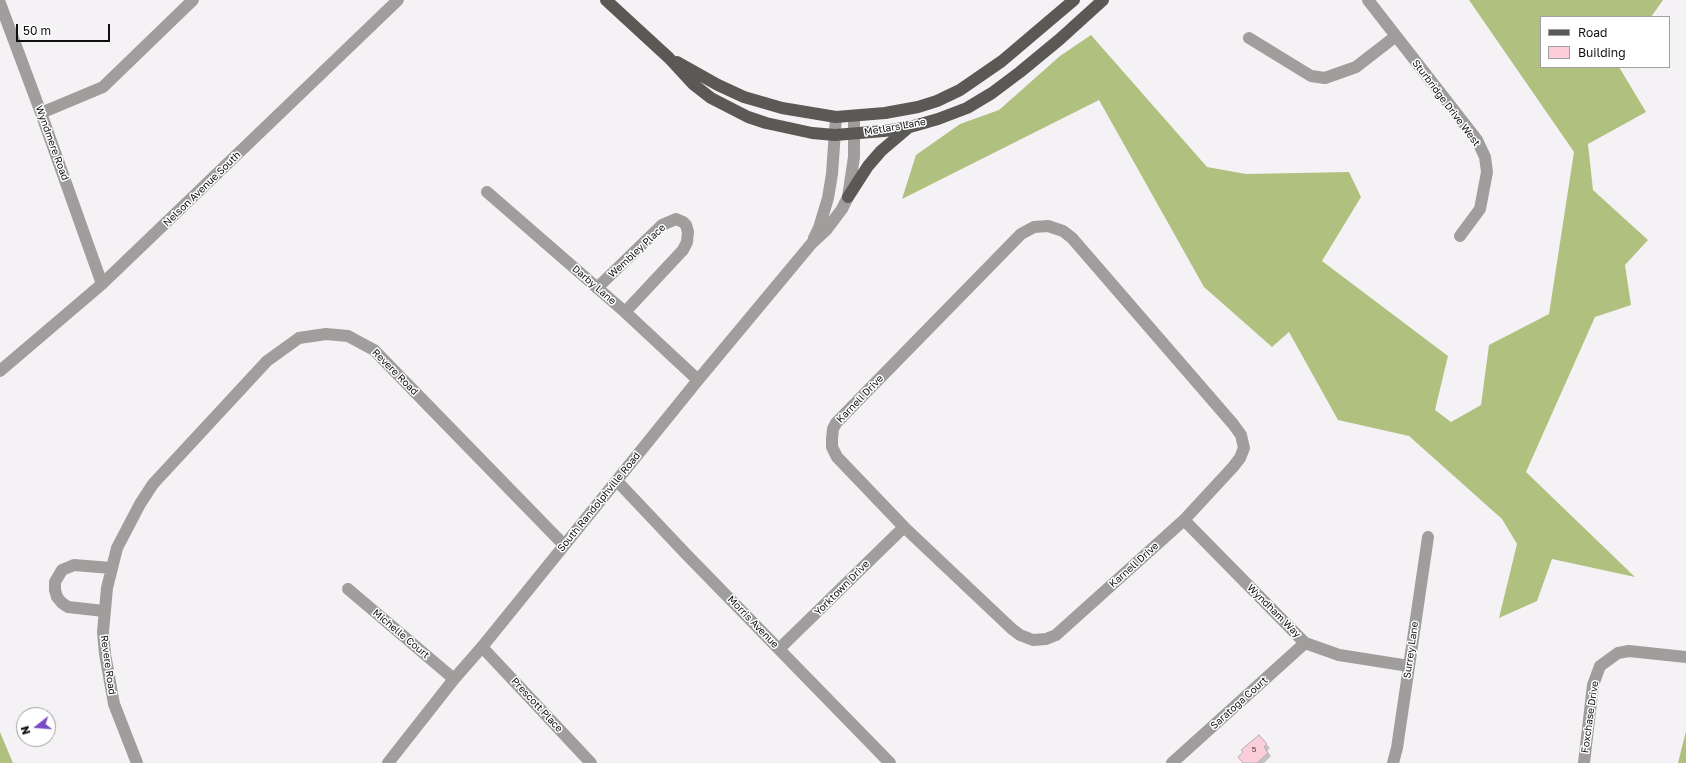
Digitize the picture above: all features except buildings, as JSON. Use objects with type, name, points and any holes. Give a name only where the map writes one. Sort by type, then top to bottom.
[{"type":"main road","name":"Metlars Lane","points":[[606,0],[669,58],[693,84],[711,98],[748,117],[782,127],[812,133],[835,135],[910,127],[960,111],[992,93],[1060,39],[1104,0]]},
{"type":"main road","name":"Metlars Lane","points":[[669,58],[718,85],[756,101],[803,112],[836,116],[885,113],[918,107],[937,101],[960,90],[1002,60],[1074,0]]},
{"type":"main road","points":[[848,197],[868,166],[881,151],[894,138],[910,127]]},
{"type":"street","points":[[42,113],[103,87],[193,0]]},
{"type":"street","name":"Nelson Avenue South","points":[[0,371],[102,284],[398,0]]},
{"type":"street","name":"Sturbridge Drive West","points":[[1368,0],[1477,140],[1485,157],[1487,172],[1480,209],[1460,236]]},
{"type":"street","name":"Wyndmere Road","points":[[0,3],[42,113],[102,284]]},
{"type":"street","points":[[1249,38],[1311,76],[1325,78],[1356,67],[1396,36]]},
{"type":"street","name":"South Randolphville Road","points":[[812,243],[819,228],[828,198],[836,116]]},
{"type":"street","name":"South Randolphville Road","points":[[388,763],[454,679],[482,648],[698,380],[842,209],[848,197],[854,157],[854,116]]},
{"type":"street","name":"Darby Lane","points":[[487,192],[625,312],[698,380]]},
{"type":"street","name":"Wembley Place","points":[[597,288],[662,225],[676,219],[683,222],[688,232],[687,242],[682,250],[625,312]]},
{"type":"street","name":"Karnell Drive","points":[[1048,226],[1063,231],[1072,238],[1241,435],[1244,448],[1240,458],[1184,520],[1056,635],[1046,639],[1033,640],[1020,635],[1012,629],[904,526],[837,457],[832,447],[833,429],[836,423],[1021,234],[1034,227],[1048,226]]},
{"type":"street","name":"Revere Road","points":[[137,763],[114,704],[108,679],[103,632],[107,588],[117,548],[140,504],[158,479],[267,361],[299,338],[326,334],[348,336],[374,350],[564,545]]},
{"type":"street","name":"Morris Avenue","points":[[617,481],[686,554],[890,763]]},
{"type":"street","name":"Wyndham Way","points":[[1184,520],[1305,643],[1339,655],[1409,666]]},
{"type":"street","name":"Yorktown Drive","points":[[779,649],[904,526]]},
{"type":"street","name":"Surrey Lane","points":[[1393,763],[1428,538]]},
{"type":"street","points":[[104,611],[68,607],[57,597],[55,582],[62,570],[74,564],[111,568]]},
{"type":"street","name":"Michelle Court","points":[[348,590],[454,679]]},
{"type":"street","name":"Saratoga Court","points":[[1172,763],[1305,643]]},
{"type":"street","name":"Prescott Place","points":[[482,648],[591,763]]},
{"type":"street","name":"Foxchase Drive","points":[[1584,763],[1593,685],[1600,666],[1618,653],[1629,651],[1686,657]]},
{"type":"green space","points":[[1469,0],[1663,0],[1652,16],[1540,16],[1540,68],[1620,68],[1646,112],[1588,144],[1593,190],[1648,240],[1625,265],[1631,305],[1595,317],[1526,472],[1635,577],[1552,559],[1537,601],[1499,618],[1517,544],[1502,519],[1409,436],[1338,420],[1289,332],[1272,347],[1204,287],[1099,100],[902,199],[916,155],[960,124],[999,110],[1060,56],[1091,35],[1207,167],[1246,174],[1349,172],[1361,197],[1322,261],[1448,356],[1435,410],[1451,422],[1481,405],[1489,345],[1549,314],[1574,152]]},
{"type":"green space","points":[[1686,731],[1686,763],[1678,763]]},
{"type":"green space","points":[[0,732],[13,763],[0,763]]}]
